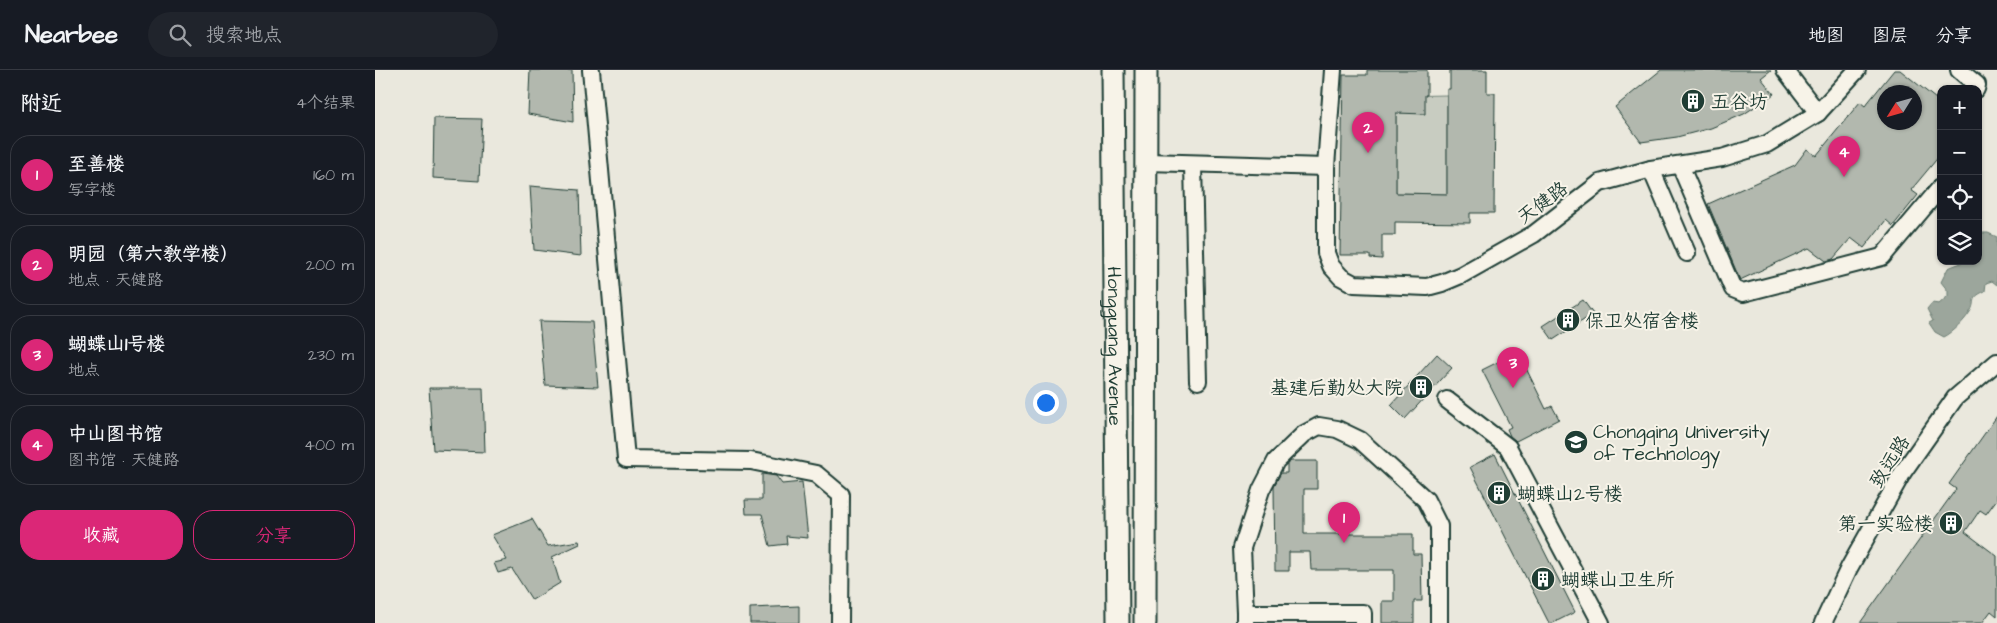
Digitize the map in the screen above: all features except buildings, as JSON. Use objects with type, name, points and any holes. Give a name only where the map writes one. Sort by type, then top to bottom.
[{"type":"main road","name":"Hongguang Avenue","points":[[1113,70],[1118,623]]},
{"type":"main road","name":"Hongguang Avenue","points":[[1145,623],[1146,70]]},
{"type":"street","points":[[591,70],[626,459],[751,461],[816,474],[841,495],[840,623]]},
{"type":"street","name":"天健路","points":[[1333,70],[1326,167],[1326,253],[1331,266],[1341,277],[1354,284],[1427,287],[1461,275],[1534,234],[1600,184],[1651,169],[1721,158],[1767,144],[1818,113],[1857,70]]},
{"type":"street","points":[[1785,70],[1818,113]]},
{"type":"street","points":[[1959,70],[1977,85]]},
{"type":"street","points":[[1147,162],[1326,167]]},
{"type":"street","points":[[1193,164],[1198,381]]},
{"type":"street","points":[[1680,164],[1733,289],[1743,293],[1881,257],[1937,192]]},
{"type":"street","points":[[1651,169],[1687,253]]},
{"type":"street","name":"致远路","points":[[1823,623],[1849,568],[1903,472],[1955,398],[1997,362]]},
{"type":"street","points":[[1447,400],[1508,448],[1601,623]]},
{"type":"street","points":[[1363,623],[1363,613],[1245,618],[1242,548],[1261,490],[1276,461],[1304,434],[1319,426],[1337,429],[1360,440],[1426,500],[1439,526],[1439,623]]},
{"type":"shaded area","points":[[1447,95],[1447,194],[1396,193],[1396,96]]},
{"type":"shaded area","points":[[1982,233],[1988,233],[1997,237],[1997,285],[1992,281],[1986,283],[1985,291],[1976,296],[1972,308],[1965,319],[1944,337],[1935,332],[1929,323],[1933,321],[1927,309],[1932,303],[1939,304],[1948,296],[1948,291],[1941,282],[1948,268],[1956,265],[1982,265]]},
{"type":"place","name":"五谷坊","points":[[1693,101]]},
{"type":"place","name":"明园（第六教学楼）","points":[[1368,153]]},
{"type":"place","name":"中山图书馆","points":[[1844,177]]},
{"type":"place","name":"保卫处宿舍楼","points":[[1568,320]]},
{"type":"place","name":"基建后勤处大院","points":[[1421,387]]},
{"type":"place","name":"蝴蝶山1号楼","points":[[1513,388]]},
{"type":"place","name":"Chongqing University of Technology","points":[[1576,442]]},
{"type":"place","name":"蝴蝶山2号楼","points":[[1499,493]]},
{"type":"place","name":"第一实验楼","points":[[1951,523]]},
{"type":"place","name":"至善楼","points":[[1344,543]]},
{"type":"place","name":"蝴蝶山卫生所","points":[[1543,579]]}]
